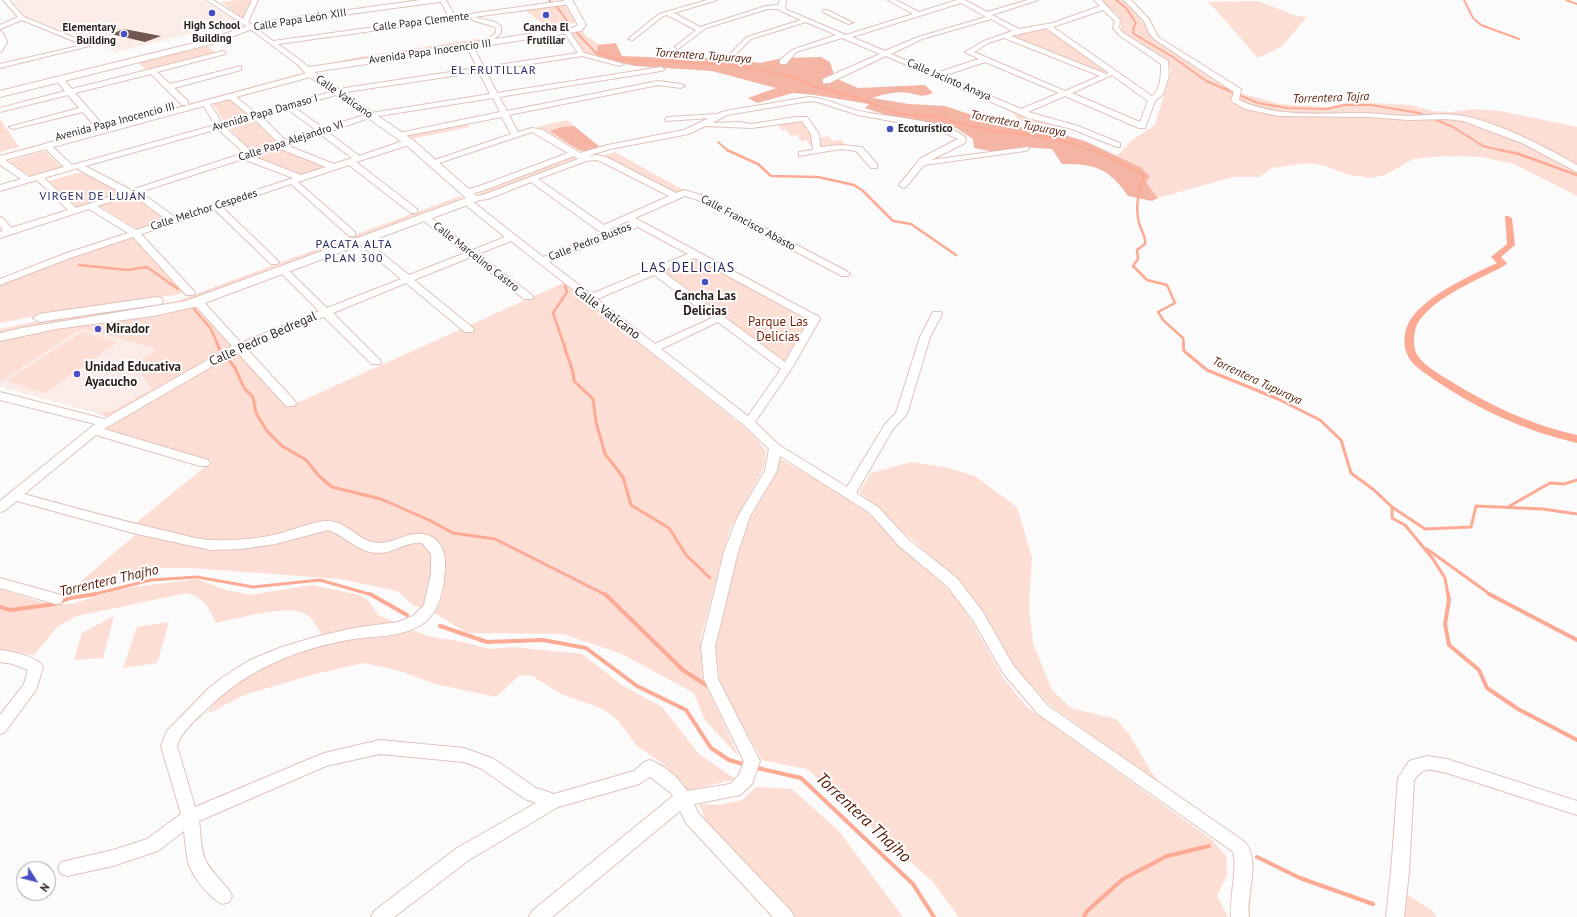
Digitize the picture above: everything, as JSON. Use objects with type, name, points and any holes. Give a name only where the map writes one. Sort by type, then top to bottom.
[{"type":"street","points":[[0,4],[7,0],[22,18],[90,45],[0,66]]},
{"type":"street","name":"Calle Vaticano","points":[[209,0],[248,25],[339,94],[409,142],[433,162],[510,238],[542,261],[749,423],[775,448],[874,510],[904,543],[952,582],[978,616],[1008,669],[1043,710],[1234,842],[1242,852],[1244,865],[1239,888],[1238,909],[1240,917]]},
{"type":"street","points":[[248,25],[255,0]]},
{"type":"street","name":"Calle Papa León XIII","points":[[0,94],[209,42],[248,25],[439,0]]},
{"type":"street","points":[[443,0],[453,18]]},
{"type":"street","points":[[631,39],[661,15],[714,0]]},
{"type":"street","points":[[891,0],[918,14]]},
{"type":"street","points":[[783,62],[794,51],[960,0],[1018,30]]},
{"type":"street","points":[[826,81],[884,53],[920,38],[1035,0]]},
{"type":"street","points":[[1097,0],[1104,7],[1118,21],[1116,28],[1121,34],[1165,63],[1165,76],[1159,94],[1152,100],[1142,126],[969,52],[986,42],[1018,30],[1047,26],[1104,7]]},
{"type":"street","points":[[1127,0],[1147,20],[1152,33],[1156,38],[1237,93],[1235,101],[1249,109],[1260,112],[1324,116],[1364,115],[1407,118],[1455,117],[1473,120],[1546,150],[1577,169]]},
{"type":"street","points":[[569,1],[579,22]]},
{"type":"street","name":"Calle Papa Clemente","points":[[272,43],[569,1]]},
{"type":"street","points":[[678,47],[700,29],[768,7],[782,5]]},
{"type":"street","name":"Calle Jacinto Anaya","points":[[782,5],[811,22],[1023,111],[1031,116],[1065,123],[1091,132],[1117,145]]},
{"type":"street","points":[[825,11],[850,23]]},
{"type":"street","points":[[668,13],[700,29]]},
{"type":"street","points":[[461,17],[494,23],[499,29],[498,32],[487,43]]},
{"type":"street","points":[[732,54],[749,38],[837,17]]},
{"type":"street","points":[[0,27],[22,18]]},
{"type":"street","name":"Avenida Papa Inocencio III","points":[[0,153],[307,70],[494,36],[575,24],[579,22],[582,25],[581,28],[567,32],[307,70],[231,96],[0,160]]},
{"type":"street","points":[[1047,26],[1109,75],[1152,100]]},
{"type":"street","points":[[567,32],[582,54],[620,64]]},
{"type":"street","points":[[0,33],[4,42],[0,50]]},
{"type":"street","points":[[1005,36],[1109,75]]},
{"type":"street","points":[[0,110],[223,53],[209,42]]},
{"type":"street","points":[[470,46],[515,135]]},
{"type":"street","name":"Avenida Papa Damaso I","points":[[0,188],[339,94],[482,69],[582,54]]},
{"type":"street","points":[[937,75],[986,59]]},
{"type":"street","points":[[168,87],[238,68]]},
{"type":"street","name":"Calle Papa Alejandro VI","points":[[4,233],[371,116],[661,69]]},
{"type":"street","points":[[153,72],[185,103]]},
{"type":"street","points":[[1023,111],[1109,75]]},
{"type":"street","points":[[59,79],[99,126]]},
{"type":"street","points":[[399,135],[658,83],[681,86]]},
{"type":"street","name":"Avenida Papa Damaso I","points":[[256,117],[293,109],[339,94]]},
{"type":"street","points":[[231,96],[256,117],[281,144],[333,167]]},
{"type":"street","points":[[669,119],[726,113],[809,99],[819,100],[858,113],[937,127],[962,138],[962,141],[924,160],[903,185]]},
{"type":"street","points":[[206,103],[220,127],[246,155],[301,178]]},
{"type":"street","points":[[13,127],[84,109]]},
{"type":"street","name":"Calle Marcelino Castro","points":[[293,109],[322,131],[354,160],[419,214],[528,297]]},
{"type":"street","points":[[469,198],[479,189],[608,147],[679,134],[699,127],[726,113]]},
{"type":"street","points":[[699,127],[717,124],[739,124],[752,126],[804,119],[815,134],[816,148],[819,150]]},
{"type":"street","name":"Avenida Papa Damaso I","points":[[0,192],[220,127]]},
{"type":"street","points":[[433,162],[528,131],[539,131],[579,156]]},
{"type":"street","name":"Calle Melchor Cespedes","points":[[0,282],[67,256],[409,142]]},
{"type":"street","points":[[47,146],[70,168]]},
{"type":"street","points":[[802,154],[819,150],[841,148],[859,149],[874,166]]},
{"type":"street","points":[[920,164],[1025,149]]},
{"type":"street","points":[[0,337],[36,328],[157,312],[419,214],[532,179],[579,156]]},
{"type":"street","name":"Calle Francisco Abasto","points":[[579,156],[603,159],[675,196],[684,193],[701,198],[845,274]]},
{"type":"street","points":[[0,160],[27,180]]},
{"type":"street","points":[[82,168],[132,193],[174,220]]},
{"type":"street","points":[[532,179],[606,231]]},
{"type":"street","points":[[41,180],[74,211]]},
{"type":"street","points":[[292,181],[356,237],[469,330]]},
{"type":"street","name":"Calle Pedro Bustos","points":[[542,261],[675,196]]},
{"type":"street","points":[[90,206],[135,233],[290,402]]},
{"type":"street","points":[[216,206],[376,362]]},
{"type":"street","points":[[630,218],[815,319],[787,368],[749,423]]},
{"type":"street","points":[[1,223],[4,233]]},
{"type":"street","name":"Calle Pedro Bustos","points":[[606,231],[639,223]]},
{"type":"street","name":"Calle Pedro Bedregal","points":[[0,508],[94,430],[191,373],[239,347],[510,238]]},
{"type":"street","points":[[588,298],[695,254]]},
{"type":"street","points":[[655,271],[787,368]]},
{"type":"street","points":[[0,326],[61,314],[194,297]]},
{"type":"street","points":[[849,494],[889,427],[901,414],[925,337],[937,314]]},
{"type":"street","points":[[654,348],[719,318]]},
{"type":"street","points":[[0,396],[105,423]]},
{"type":"street","points":[[94,430],[204,463]]},
{"type":"street","points":[[538,917],[682,799],[734,790],[746,778],[752,761],[711,679],[708,647],[732,552],[744,516],[771,471],[775,448]]},
{"type":"street","points":[[14,496],[137,529],[210,545],[241,544],[275,539],[328,525],[336,527],[361,544],[377,548],[413,538],[424,539],[435,547],[438,556],[436,586],[428,609],[415,622],[382,631],[360,632],[329,639],[278,653],[250,667],[228,681],[172,736],[169,746],[190,818],[198,863],[210,882],[223,896]]},
{"type":"street","points":[[0,583],[56,599]]},
{"type":"street","points":[[0,656],[15,658],[36,667],[31,686],[0,727]]},
{"type":"street","points":[[67,868],[113,858],[152,845],[190,818],[324,760],[380,747],[464,755],[488,764],[531,794],[554,801]]},
{"type":"street","points":[[1395,917],[1400,872],[1403,806],[1406,778],[1415,766],[1427,763],[1447,766],[1577,808]]},
{"type":"street","points":[[380,917],[463,854],[554,801],[639,777],[650,767],[677,788],[692,818],[786,917]]},
{"type":"shaded area","points":[[13,0],[202,0],[237,22],[116,52],[79,36],[26,17]]},
{"type":"shaded area","points":[[616,43],[622,56],[726,58],[760,63],[783,58],[821,57],[830,62],[835,78],[858,88],[925,85],[933,93],[923,96],[904,92],[886,94],[872,98],[909,104],[945,106],[1002,125],[1050,131],[1085,141],[1140,167],[1150,176],[1146,182],[1158,198],[1152,201],[1128,196],[1114,179],[1107,174],[1084,165],[1062,164],[1052,149],[1021,147],[996,152],[974,148],[973,139],[956,128],[886,115],[865,108],[869,104],[793,93],[757,103],[748,98],[776,88],[712,71],[635,66],[596,57],[598,45]]},
{"type":"shaded area","points":[[574,126],[600,147],[586,151],[579,150],[550,131],[562,127]]},
{"type":"shaded area","name":"Unidad Educativa Ayacucho","points":[[81,329],[157,350],[152,389],[112,411],[97,413],[0,387],[0,382]]},
{"type":"green space","points":[[252,0],[243,19],[221,2]]},
{"type":"green space","points":[[1099,0],[1123,0],[1142,20],[1151,36],[1231,90],[1279,104],[1325,107],[1351,102],[1411,105],[1432,111],[1451,112],[1473,109],[1500,111],[1577,127],[1577,196],[1514,164],[1481,157],[1445,156],[1413,159],[1385,175],[1369,178],[1346,174],[1322,165],[1305,163],[1272,168],[1259,177],[1233,177],[1158,198],[1146,182],[1150,176],[1140,167],[1117,156],[1131,141],[1155,125],[1171,71],[1170,66],[1167,61],[1121,32],[1121,21],[1118,15]]},
{"type":"green space","points":[[1258,1],[1294,15],[1307,17],[1281,47],[1258,58],[1208,2]]},
{"type":"green space","points":[[565,4],[576,23],[547,27],[525,10]]},
{"type":"green space","points":[[1042,28],[1049,30],[1107,72],[1104,73],[1012,37],[1012,35]]},
{"type":"green space","points":[[583,30],[586,36],[602,46],[596,57],[584,53],[570,33]]},
{"type":"green space","points":[[484,38],[474,44],[318,66],[358,57]]},
{"type":"green space","points":[[205,44],[217,54],[148,71],[136,61]]},
{"type":"green space","points":[[302,73],[303,75],[0,158],[0,155]]},
{"type":"green space","points":[[231,98],[248,115],[224,122],[213,104]]},
{"type":"green space","points":[[1016,112],[1071,128],[1023,122],[1018,120],[1014,114]]},
{"type":"green space","points":[[0,119],[19,147],[0,152]]},
{"type":"green space","points":[[567,120],[600,147],[584,152],[579,151],[536,127]]},
{"type":"green space","points":[[795,121],[803,123],[811,134],[812,148],[806,140],[801,141],[797,135],[791,136],[786,130],[782,130],[777,124]]},
{"type":"green space","points":[[256,122],[277,143],[253,152],[250,151],[230,129]]},
{"type":"green space","points":[[466,122],[470,127],[411,139],[408,137],[412,134]]},
{"type":"green space","points":[[829,136],[832,141],[842,140],[845,145],[819,146],[820,138]]},
{"type":"green space","points":[[278,147],[325,167],[300,175],[251,156]]},
{"type":"green space","points":[[45,151],[62,168],[30,176],[8,161]]},
{"type":"green space","points":[[615,152],[685,191],[676,192],[668,190],[603,156]]},
{"type":"green space","points":[[573,157],[577,158],[483,195],[477,194]]},
{"type":"green space","points":[[77,173],[85,173],[122,193],[80,207],[75,206],[49,181]]},
{"type":"green space","points":[[128,196],[135,196],[170,220],[138,230],[100,206]]},
{"type":"green space","points":[[460,196],[463,198],[179,304],[58,322],[0,334],[0,329],[58,317],[174,302]]},
{"type":"green space","points":[[132,237],[184,292],[175,295],[54,312],[0,323],[0,285],[70,258]]},
{"type":"green space","name":"Parque Las Delicias","points":[[690,259],[705,261],[808,322],[785,361],[666,275],[666,271],[668,269]]},
{"type":"green space","points":[[563,283],[751,433],[766,451],[764,468],[729,532],[701,637],[702,676],[739,757],[705,720],[694,693],[622,654],[563,634],[467,633],[436,614],[413,605],[397,591],[341,579],[191,568],[151,568],[89,580],[72,589],[135,535],[137,522],[212,461],[110,431],[108,428],[110,425],[232,354],[238,353],[288,407]]},
{"type":"green space","points":[[196,306],[231,344],[231,348],[108,417],[97,413],[112,411],[152,389],[135,365],[156,349],[81,329],[0,382],[0,341],[79,325],[168,314]]},
{"type":"green space","points":[[82,332],[118,342],[44,393],[6,381]]},
{"type":"green space","points":[[777,457],[857,503],[960,601],[1004,679],[1027,707],[1212,840],[1226,856],[1227,875],[1217,896],[1228,917],[959,917],[932,881],[807,769],[762,760],[720,682],[715,641],[744,529],[777,472]]},
{"type":"green space","points":[[911,462],[944,467],[975,476],[1017,507],[1032,558],[1029,606],[1033,643],[1052,690],[1071,708],[1116,719],[1129,734],[1152,773],[1163,786],[1050,705],[1013,665],[963,585],[859,492],[871,473]]},
{"type":"green space","points":[[197,579],[226,590],[250,595],[312,585],[360,595],[369,601],[378,615],[398,624],[358,627],[322,635],[307,615],[300,612],[289,611],[263,613],[216,623],[206,604],[193,595],[187,593],[77,616],[58,626],[34,655],[0,650],[0,589],[34,600],[55,604],[72,604],[119,589]]},
{"type":"green space","points":[[114,616],[103,658],[74,660],[82,633]]},
{"type":"green space","points":[[169,622],[157,663],[123,668],[137,627]]},
{"type":"green space","points":[[412,630],[428,636],[468,643],[489,649],[514,647],[582,654],[622,685],[662,707],[699,754],[735,779],[687,791],[666,766],[637,746],[617,719],[603,709],[561,694],[532,676],[520,675],[496,697],[435,684],[400,671],[364,663],[319,673],[247,694],[205,715],[233,683],[273,660],[344,640],[392,636]]},
{"type":"green space","points":[[756,787],[792,789],[839,831],[903,917],[794,917],[745,866],[705,819],[699,804],[719,805],[742,800]]},
{"type":"green space","points":[[1398,889],[1433,911],[1437,917],[1396,917]]},
{"type":"building","points":[[124,29],[161,36],[145,42],[111,34]]},
{"type":"waterway","name":"Torrentera Tajra","points":[[1116,0],[1126,8],[1136,23],[1133,29],[1134,34],[1173,57],[1206,81],[1258,103],[1287,108],[1327,109],[1345,105],[1371,105],[1419,113],[1453,127],[1483,146],[1504,151]]},
{"type":"waterway","points":[[1464,0],[1473,18],[1481,25],[1519,39]]},
{"type":"waterway","points":[[1566,0],[1577,4]]},
{"type":"waterway","name":"Torrentera Tupuraya","points":[[557,7],[568,22]]},
{"type":"waterway","name":"Torrentera Tupuraya","points":[[577,33],[596,53],[617,59],[734,65],[793,77],[813,86],[855,97],[899,114],[938,117],[965,125],[996,131],[1049,137],[1095,150]]},
{"type":"waterway","points":[[718,142],[728,151]]},
{"type":"waterway","points":[[727,150],[758,164],[771,176],[818,177],[854,185],[863,191],[893,221],[911,224],[956,255]]},
{"type":"waterway","name":"Torrentera Tupuraya","points":[[1095,150],[1141,173],[1144,177],[1140,188],[1137,212],[1139,223],[1145,238],[1145,244],[1137,250],[1138,259],[1133,266],[1147,280],[1167,285],[1175,303],[1158,312],[1164,321],[1183,338],[1184,345]]},
{"type":"waterway","name":"Torrentera Tajra","points":[[1500,150],[1519,154],[1577,175]]},
{"type":"waterway","points":[[1508,218],[1511,245],[1495,257],[1503,263],[1442,296],[1421,313],[1411,327],[1410,346],[1412,355],[1427,370],[1456,389],[1508,417],[1550,432],[1577,439]]},
{"type":"waterway","points":[[79,265],[128,270],[147,267],[178,289]]},
{"type":"waterway","points":[[564,345],[553,313],[567,292],[565,286]]},
{"type":"waterway","points":[[194,309],[211,329],[218,345]]},
{"type":"waterway","points":[[217,344],[220,350]]},
{"type":"waterway","points":[[564,344],[573,371],[574,381],[593,399],[596,422],[605,454],[623,477],[631,505],[669,528],[686,555],[710,578]]},
{"type":"waterway","name":"Torrentera Tupuraya","points":[[1183,344],[1184,351],[1207,370],[1278,399],[1320,420],[1341,440],[1351,473],[1374,490],[1392,507]]},
{"type":"waterway","points":[[228,359],[235,368],[244,388],[253,397],[256,413],[267,431],[282,446],[306,460],[319,476],[332,487],[381,499],[431,521],[453,533],[495,539],[606,595]]},
{"type":"waterway","points":[[1508,507],[1550,483],[1564,484],[1577,480]]},
{"type":"waterway","name":"Torrentera Tupuraya","points":[[1392,507],[1425,529],[1471,527],[1476,506],[1543,509],[1577,514]]},
{"type":"waterway","points":[[1392,507],[1392,518],[1405,525],[1433,559],[1445,578],[1448,595]]},
{"type":"waterway","points":[[1427,549],[1491,595]]},
{"type":"waterway","name":"Torrentera Thajho","points":[[93,594],[151,580],[197,577],[253,587],[320,580],[372,595]]},
{"type":"waterway","name":"Torrentera Thajho","points":[[0,607],[10,610],[55,604],[70,598],[93,594]]},
{"type":"waterway","points":[[605,594],[683,670],[706,685]]},
{"type":"waterway","points":[[1448,594],[1449,600],[1445,624],[1449,645],[1479,670],[1487,688],[1518,709],[1577,740]]},
{"type":"waterway","points":[[1489,594],[1577,640]]},
{"type":"waterway","name":"Torrentera Thajho","points":[[372,595],[407,615]]},
{"type":"waterway","name":"Torrentera Thajho","points":[[440,626],[487,642],[543,640],[586,648],[637,686],[686,710],[711,748],[729,760],[746,765]]},
{"type":"waterway","name":"Torrentera Thajho","points":[[753,767],[801,778],[913,884],[934,917]]},
{"type":"waterway","points":[[1084,917],[1087,911],[1123,879],[1167,856],[1209,846]]},
{"type":"waterway","points":[[1257,857],[1300,878],[1373,904]]},
{"type":"place","name":"High School Building","points":[[212,13]]},
{"type":"place","name":"Cancha El Frutillar","points":[[546,15]]},
{"type":"place","name":"Elementary Building","points":[[124,34]]},
{"type":"place","name":"Ecoturístico","points":[[890,129]]},
{"type":"place","name":"Cancha Las Delicias","points":[[705,282]]},
{"type":"place","name":"Mirador","points":[[98,329]]},
{"type":"place","name":"Unidad Educativa Ayacucho","points":[[77,374]]},
{"type":"district","name":"EL FRUTILLAR","points":[[494,71]]},
{"type":"district","name":"VIRGEN DE LUJÁN","points":[[93,197]]},
{"type":"district","name":"PACATA ALTA PLAN 300","points":[[354,252]]},
{"type":"district","name":"LAS DELICIAS","points":[[688,268]]}]
